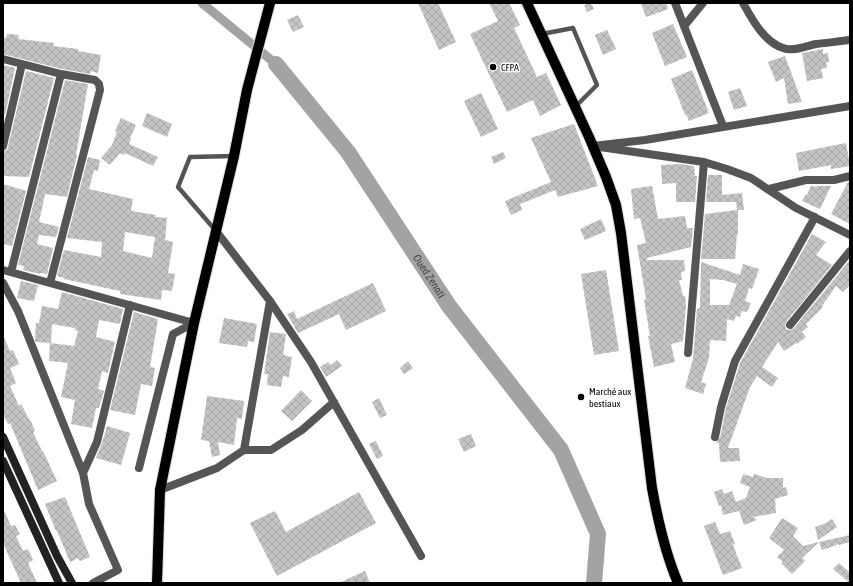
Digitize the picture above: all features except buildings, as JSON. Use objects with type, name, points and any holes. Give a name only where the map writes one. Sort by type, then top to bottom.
[{"type":"main road","points":[[157,583],[160,490],[194,323],[234,156],[247,90],[270,3]]},
{"type":"main road","points":[[527,3],[593,146],[616,205],[621,233],[652,488],[662,536],[670,564],[678,583]]},
{"type":"main road","points":[[3,437],[72,583]]},
{"type":"main road","points":[[3,461],[60,583]]},
{"type":"street","points":[[675,3],[685,25],[723,126]]},
{"type":"street","points":[[685,25],[703,3]]},
{"type":"street","points":[[743,3],[761,32],[773,43],[784,49],[795,49],[815,44],[850,40]]},
{"type":"street","points":[[3,59],[61,74],[95,80],[99,84],[100,90],[50,283]]},
{"type":"street","points":[[3,146],[22,64]]},
{"type":"street","points":[[61,74],[7,271],[194,323]]},
{"type":"street","points":[[593,146],[644,140],[850,106]]},
{"type":"street","points":[[593,146],[704,162],[727,169],[751,178],[796,208],[850,235]]},
{"type":"street","points":[[688,353],[704,162]]},
{"type":"street","points":[[769,189],[806,180],[834,180],[850,176]]},
{"type":"street","points":[[715,437],[721,407],[735,361],[815,217]]},
{"type":"street","points":[[216,231],[270,301],[311,362],[421,556]]},
{"type":"street","points":[[790,325],[850,252]]},
{"type":"street","points":[[3,282],[18,312],[83,473],[89,504],[118,570],[93,583]]},
{"type":"street","points":[[244,450],[270,301]]},
{"type":"street","points":[[83,473],[97,442],[130,305]]},
{"type":"street","points":[[139,468],[173,334],[194,323]]},
{"type":"street","points":[[160,490],[217,468],[244,450],[271,450],[302,430],[334,402]]},
{"type":"lane","points":[[541,34],[573,28],[597,85],[575,107]]},
{"type":"lane","points":[[216,231],[178,187],[190,157],[234,156]]},
{"type":"waterway","name":"Oued Zenati","points":[[202,3],[276,64]]},
{"type":"waterway","name":"Oued Zenati","points":[[276,64],[348,152],[449,306],[561,450],[598,534],[594,583]]},
{"type":"place","name":"CFPA","points":[[493,67]]},
{"type":"place","name":"Marché aux bestiaux","points":[[581,397]]}]
